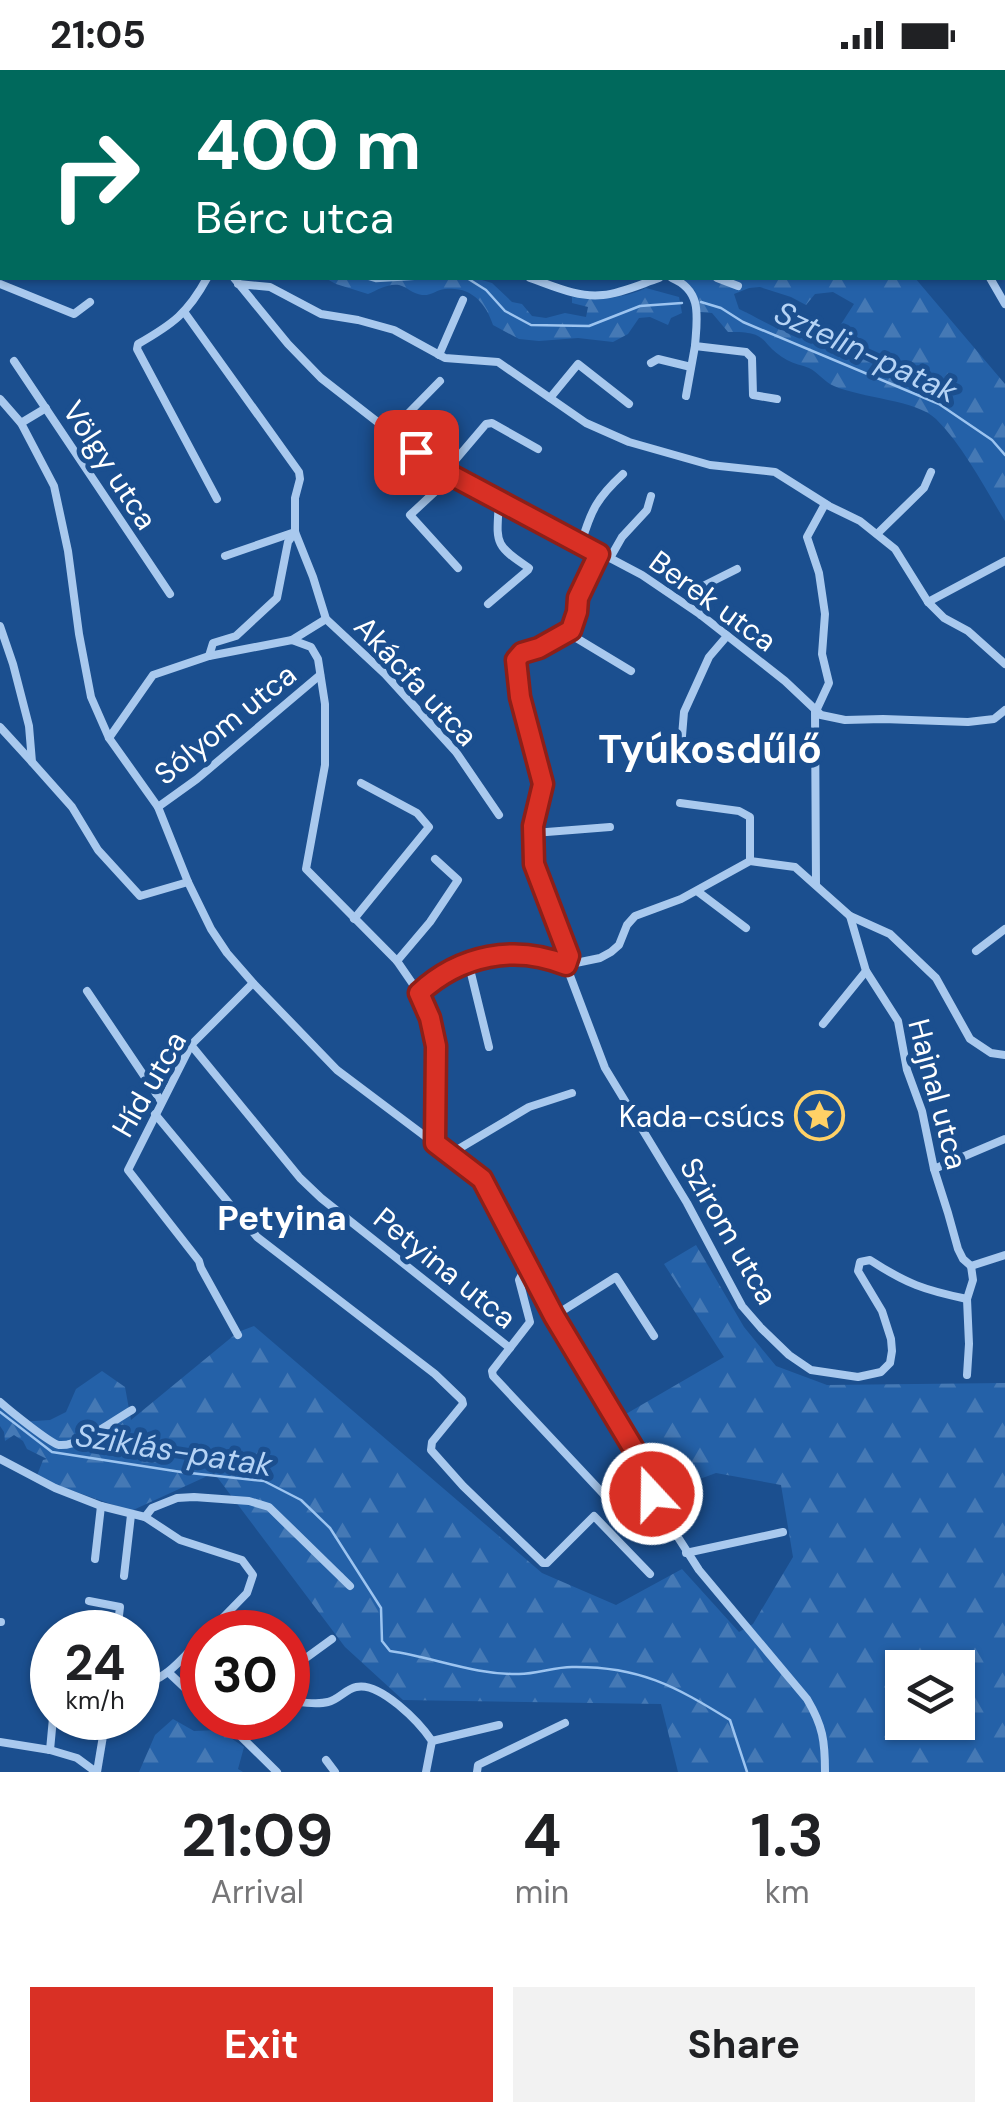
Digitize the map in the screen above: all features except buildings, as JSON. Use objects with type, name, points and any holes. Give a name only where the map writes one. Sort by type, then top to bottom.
[{"type":"street","points":[[206,280],[185,313],[138,344],[137,349],[217,499]]},
{"type":"street","points":[[536,280],[566,291],[602,296],[653,280]]},
{"type":"street","points":[[676,280],[687,286],[698,324],[686,396]]},
{"type":"street","points":[[722,280],[738,286]]},
{"type":"street","points":[[991,280],[1005,304]]},
{"type":"street","points":[[236,281],[270,286],[321,314],[394,330],[439,355],[466,362],[498,362],[586,423],[629,442],[710,465],[775,472],[860,521],[895,549],[928,602],[944,618],[968,630],[1005,664]]},
{"type":"street","name":"Berek utca","points":[[236,281],[321,378],[390,432],[449,473],[642,575],[701,615],[815,710]]},
{"type":"street","points":[[0,284],[74,314],[90,302]]},
{"type":"street","points":[[439,355],[462,300]]},
{"type":"street","name":"Akácfa utca","points":[[185,313],[299,472],[294,498],[295,532],[326,619],[385,674],[456,752],[499,815]]},
{"type":"street","points":[[695,346],[746,352],[752,358],[753,395],[777,400]]},
{"type":"street","points":[[650,363],[658,359],[691,368]]},
{"type":"street","name":"Völgy utca","points":[[14,361],[170,594]]},
{"type":"street","points":[[550,398],[578,364],[628,404]]},
{"type":"street","points":[[390,432],[440,382]]},
{"type":"street","points":[[0,398],[21,424],[54,486],[91,697],[109,738],[158,808],[211,928],[228,954],[337,1070],[482,1179],[554,1316],[645,1467],[652,1494],[686,1552],[807,1700],[823,1731],[826,1772]]},
{"type":"street","points":[[21,424],[46,408]]},
{"type":"street","points":[[458,568],[410,515],[449,473],[486,424],[492,422],[538,450]]},
{"type":"street","points":[[877,534],[924,488],[931,472]]},
{"type":"street","points":[[581,544],[600,495],[623,474]]},
{"type":"street","points":[[610,558],[622,537],[647,510],[651,496]]},
{"type":"street","points":[[488,604],[528,568],[498,542],[499,500]]},
{"type":"street","points":[[816,884],[815,710],[829,683],[822,654],[825,614],[819,573],[807,536],[825,504]]},
{"type":"street","points":[[225,556],[295,532]]},
{"type":"street","points":[[209,656],[213,643],[236,636],[277,598],[288,542],[295,532]]},
{"type":"street","points":[[599,554],[578,598],[568,633],[632,671]]},
{"type":"street","points":[[928,602],[1005,561]]},
{"type":"street","points":[[701,615],[703,586],[737,569]]},
{"type":"street","points":[[109,738],[153,674],[209,656],[292,640],[326,619]]},
{"type":"street","points":[[0,626],[29,726],[32,762]]},
{"type":"street","name":"Szirom utca","points":[[568,633],[522,653],[516,660],[520,697],[543,784],[533,826],[534,864],[569,956],[566,965],[606,1068],[680,1191],[742,1306],[789,1356],[811,1370],[858,1377],[881,1372],[890,1363],[892,1351],[887,1324],[858,1272],[860,1262],[870,1260],[902,1281],[925,1290],[967,1298]]},
{"type":"street","points":[[680,760],[684,712],[709,657],[727,636]]},
{"type":"street","points":[[292,640],[311,647],[318,659],[325,704],[325,765],[306,869],[396,961],[419,993],[436,1046],[435,1143]]},
{"type":"street","name":"Sólyom utca","points":[[158,808],[320,675]]},
{"type":"street","points":[[815,710],[846,720],[968,722],[994,719],[1005,710]]},
{"type":"street","points":[[0,726],[72,807],[98,850],[140,896],[188,882]]},
{"type":"street","points":[[354,919],[429,827],[417,813],[361,783]]},
{"type":"street","points":[[680,803],[750,816],[750,861]]},
{"type":"street","points":[[534,832],[610,827]]},
{"type":"street","points":[[396,961],[430,922],[458,880],[435,858]]},
{"type":"street","points":[[419,993],[468,960],[532,954],[566,965],[600,958],[619,945],[627,924],[635,916],[670,904],[750,861],[794,867],[850,916],[890,934],[936,978],[970,1039],[991,1053],[1005,1055]]},
{"type":"street","points":[[697,890],[746,928]]},
{"type":"street","name":"Hajnal utca","points":[[850,916],[866,971],[898,1020],[934,1169],[958,1249],[971,1266]]},
{"type":"street","points":[[976,951],[1005,929]]},
{"type":"street","points":[[468,960],[489,1047]]},
{"type":"street","points":[[823,1024],[866,971]]},
{"type":"street","name":"Híd utca","points":[[211,1272],[128,1170],[191,1045],[254,983]]},
{"type":"street","points":[[87,991],[162,1100]]},
{"type":"street","name":"Petyina utca","points":[[191,1045],[300,1178],[321,1198],[510,1348]]},
{"type":"street","points":[[450,1154],[528,1107],[572,1092]]},
{"type":"street","points":[[155,1114],[257,1237],[435,1374],[462,1400],[432,1442],[432,1450],[463,1486],[543,1563],[594,1516],[650,1574]]},
{"type":"street","points":[[934,1169],[1005,1139]]},
{"type":"street","points":[[966,1375],[967,1298],[974,1280],[971,1266],[1005,1255]]},
{"type":"street","name":"Híd utca","points":[[200,1261],[200,1268],[238,1336]]},
{"type":"street","points":[[527,1265],[519,1280],[530,1322],[492,1371],[493,1376],[610,1500]]},
{"type":"street","points":[[554,1316],[616,1277],[654,1336]]},
{"type":"street","points":[[0,1402],[59,1445],[88,1436],[132,1410]]},
{"type":"street","points":[[0,1459],[37,1480],[100,1506],[145,1516],[180,1540],[242,1560],[253,1575],[247,1593],[230,1610]]},
{"type":"street","points":[[145,1516],[152,1508],[177,1498],[269,1506],[350,1586]]},
{"type":"street","points":[[95,1559],[100,1506]]},
{"type":"street","points":[[124,1576],[131,1514]]},
{"type":"street","points":[[686,1552],[784,1532]]},
{"type":"street","points":[[89,1601],[120,1610]]},
{"type":"street","points":[[310,1655],[332,1639]]},
{"type":"street","points":[[160,1677],[180,1660]]},
{"type":"street","points":[[168,1672],[180,1683]]},
{"type":"street","points":[[310,1701],[328,1702],[362,1686],[373,1689],[421,1724],[432,1741],[426,1772]]},
{"type":"street","points":[[477,1772],[478,1765],[565,1722]]},
{"type":"street","points":[[432,1741],[499,1724]]},
{"type":"street","points":[[50,1750],[51,1740]]},
{"type":"street","points":[[0,1742],[77,1758],[96,1772],[102,1740]]},
{"type":"street","points":[[244,1740],[277,1772]]},
{"type":"street","points":[[326,1760],[334,1772]]},
{"type":"green space","points":[[329,280],[482,280],[492,283],[512,302],[522,304],[532,316],[546,318],[565,313],[586,317],[588,307],[572,303],[572,297],[610,298],[646,288],[679,297],[682,313],[671,318],[668,325],[650,317],[639,318],[628,334],[613,342],[578,338],[539,341],[519,339],[493,325],[482,303],[462,290],[445,289],[422,295],[395,285],[368,294]]},
{"type":"green space","points":[[684,280],[917,280],[1005,384],[1005,521],[965,455],[936,419],[902,403],[834,386],[778,354],[758,336],[728,332],[712,313],[700,312],[695,291]],"holes":[[[760,287],[806,305],[815,294],[833,292],[854,304],[836,332],[803,335],[739,309],[734,294]]]},
{"type":"green space","points":[[696,1245],[744,1327],[776,1366],[827,1385],[1005,1383],[1005,1772],[678,1772],[661,1704],[403,1700],[345,1647],[214,1473],[131,1511],[36,1478],[47,1459],[27,1449],[14,1435],[5,1441],[0,1426],[0,1405],[20,1422],[50,1420],[66,1412],[76,1389],[102,1371],[125,1387],[131,1420],[238,1332],[254,1326],[542,1573],[616,1605],[682,1569],[739,1632],[753,1624],[793,1557],[781,1485],[716,1473],[659,1494],[619,1418],[724,1357],[664,1264]]},
{"type":"green space","points":[[173,1719],[180,1723],[180,1740],[234,1740],[244,1747],[238,1769],[243,1772],[139,1772],[153,1740],[160,1740],[160,1731]]},
{"type":"waterway","name":"Sztelin-patak","points":[[373,280],[393,280]]},
{"type":"waterway","name":"Sztelin-patak","points":[[470,280],[486,290],[505,311],[531,325],[589,326],[640,306],[682,303]]},
{"type":"waterway","name":"Sztelin-patak","points":[[701,302],[939,404],[992,440],[1005,455]]},
{"type":"waterway","name":"Sziklás-patak","points":[[0,1412],[52,1452],[264,1481],[301,1500],[330,1528],[381,1608],[382,1641],[390,1651],[502,1674],[596,1668],[656,1680],[730,1720],[747,1772]]},
{"type":"place","name":"Kada-csúcs","points":[[820,1116]]},
{"type":"district","name":"Tyúkosdűlő","points":[[710,749]]},
{"type":"district","name":"Petyina","points":[[282,1218]]},
{"type":"route","points":[[416,452],[599,554],[578,598],[571,630],[522,653],[516,660],[520,697],[543,784],[533,826],[534,864],[569,956],[566,965],[532,954],[486,956],[468,960],[419,993],[436,1046],[435,1143],[482,1179],[554,1316],[647,1471],[652,1494]]}]
